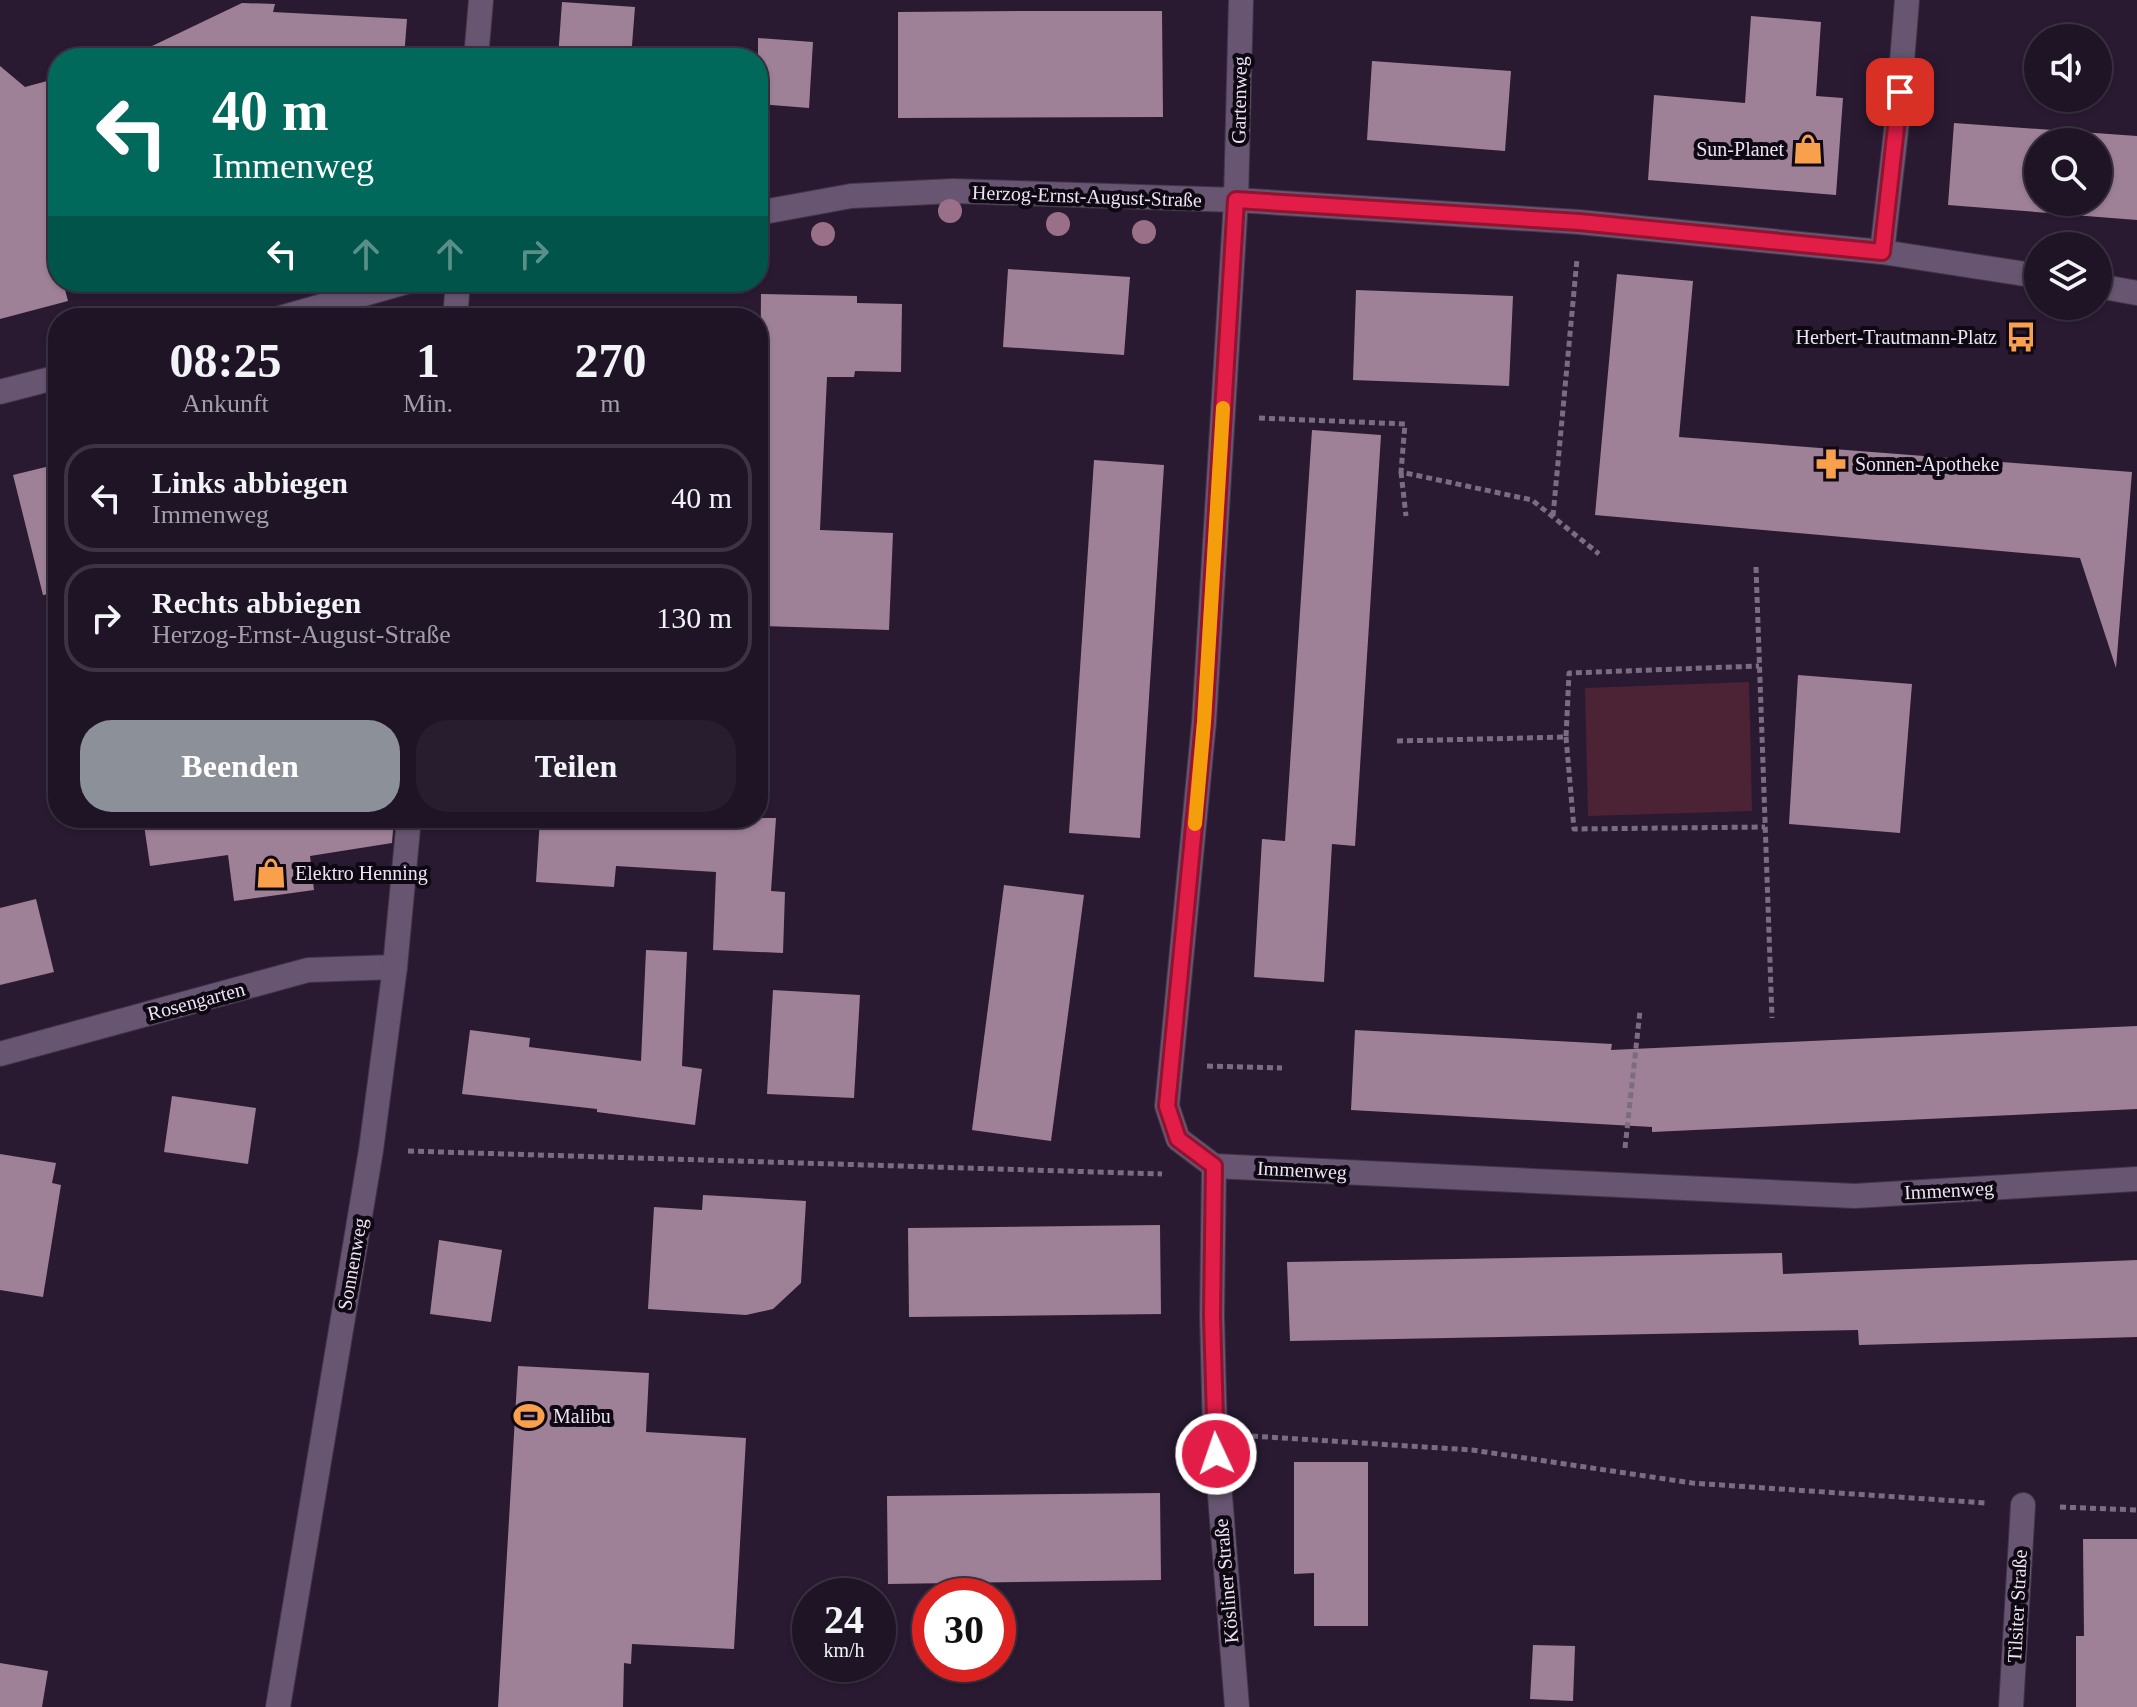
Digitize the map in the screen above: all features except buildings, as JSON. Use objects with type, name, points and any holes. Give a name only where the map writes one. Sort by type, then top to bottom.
[{"type":"street","points":[[477,48],[481,0]]},
{"type":"street","name":"Gartenweg","points":[[1236,200],[1241,0]]},
{"type":"street","points":[[1882,252],[1907,0]]},
{"type":"street","name":"Herzog-Ernst-August-Straße","points":[[768,211],[851,196],[953,191],[1236,200],[1579,222],[1882,252],[2024,274]]},
{"type":"street","points":[[1214,1166],[1178,1139],[1167,1106],[1204,722],[1236,200]]},
{"type":"street","points":[[2112,289],[2137,293]]},
{"type":"street","points":[[315,308],[371,292]]},
{"type":"street","points":[[0,392],[48,380]]},
{"type":"street","name":"Sonnenweg","points":[[278,1707],[371,1150],[395,967],[408,828]]},
{"type":"street","name":"Rosengarten","points":[[0,1054],[308,970],[395,967]]},
{"type":"street","name":"Immenweg","points":[[1214,1166],[1855,1196],[2137,1179]]},
{"type":"street","name":"Kösliner Straße","points":[[1214,1166],[1212,1330],[1215,1433],[1237,1707]]},
{"type":"street","name":"Tilsiter Straße","points":[[2011,1707],[2023,1505]]},
{"type":"path","points":[[1553,517],[1579,222]]},
{"type":"path","points":[[1222,416],[1405,424],[1401,472],[1406,516]]},
{"type":"path","points":[[1401,472],[1532,500],[1599,554]]},
{"type":"path","points":[[1756,567],[1772,1018]]},
{"type":"path","points":[[1759,666],[1569,673],[1566,737],[1574,829],[1765,827]]},
{"type":"path","points":[[1397,741],[1566,737]]},
{"type":"path","points":[[1621,1185],[1640,1011]]},
{"type":"path","points":[[1171,1065],[1282,1068]]},
{"type":"path","points":[[371,1150],[1151,1176],[1214,1166]]},
{"type":"path","points":[[1215,1433],[1472,1450],[1692,1483],[2137,1510]]},
{"type":"shaded area","points":[[1749,682],[1752,811],[1588,816],[1585,688]]},
{"type":"slow traffic","points":[[1195,824],[1223,408]]},
{"type":"place","name":"Sun-Planet","points":[[1808,149]]},
{"type":"place","name":"Herbert-Trautmann-Platz","points":[[2021,337]]},
{"type":"place","name":"Sonnen-Apotheke","points":[[1831,464]]},
{"type":"place","name":"Elektro Henning","points":[[271,873]]},
{"type":"place","name":"Malibu","points":[[529,1416]]},
{"type":"route","points":[[1216,1454],[1212,1315],[1214,1166],[1178,1139],[1167,1106],[1204,722],[1236,200],[1579,222],[1882,252],[1900,92]]}]
